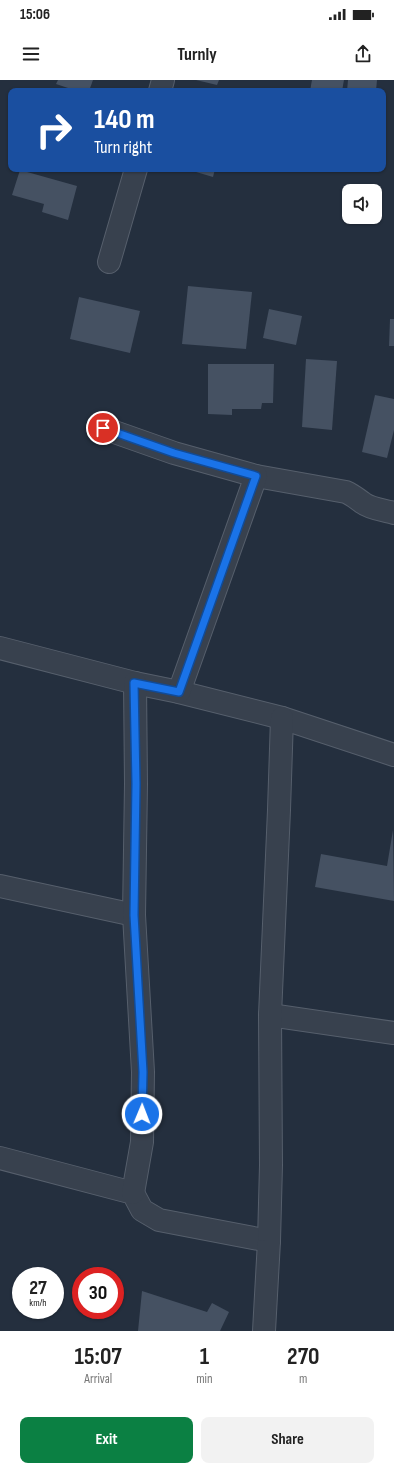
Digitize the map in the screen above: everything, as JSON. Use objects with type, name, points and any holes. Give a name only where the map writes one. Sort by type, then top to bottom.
[{"type":"street","points":[[108,262],[135,172]]},
{"type":"street","points":[[103,428],[174,453],[256,476],[346,492],[354,495],[363,503],[373,508],[394,513]]},
{"type":"street","points":[[179,692],[256,476]]},
{"type":"street","points":[[0,648],[134,683],[179,692],[282,718],[394,755]]},
{"type":"street","points":[[134,683],[136,784],[134,915],[143,1072],[142,1142],[133,1193],[142,1210],[159,1220],[269,1241]]},
{"type":"street","points":[[264,1331],[269,1241],[270,1014],[282,718]]},
{"type":"street","points":[[0,886],[134,915]]},
{"type":"street","points":[[270,1014],[394,1033]]},
{"type":"street","points":[[0,1158],[133,1193]]},
{"type":"building","points":[[58,80],[93,80],[90,88],[68,88],[56,84]]},
{"type":"building","points":[[196,80],[219,80],[217,85]]},
{"type":"building","points":[[312,80],[344,80],[343,88],[311,88]]},
{"type":"building","points":[[348,80],[377,80],[376,88],[347,88]]},
{"type":"building","points":[[19,172],[27,172],[77,186],[68,220],[42,212],[44,204],[12,195]]},
{"type":"building","points":[[196,172],[214,172],[213,177]]},
{"type":"building","points":[[188,286],[252,292],[246,349],[182,344]]},
{"type":"building","points":[[79,297],[140,311],[130,353],[70,339]]},
{"type":"building","points":[[269,309],[302,316],[296,345],[263,338]]},
{"type":"building","points":[[390,319],[394,319],[394,346],[389,346]]},
{"type":"building","points":[[306,359],[337,361],[332,430],[302,427]]},
{"type":"building","points":[[208,364],[274,364],[273,403],[262,403],[261,409],[232,409],[232,415],[208,414]]},
{"type":"building","points":[[375,395],[394,399],[394,430],[387,458],[362,452]]},
{"type":"building","points":[[393,830],[394,901],[315,887],[321,854],[387,866]]},
{"type":"building","points":[[142,1291],[207,1312],[212,1303],[229,1312],[220,1331],[138,1331]]},
{"type":"route","points":[[103,428],[174,453],[256,476],[179,692],[134,683],[136,784],[134,915],[143,1072],[142,1114]]}]
